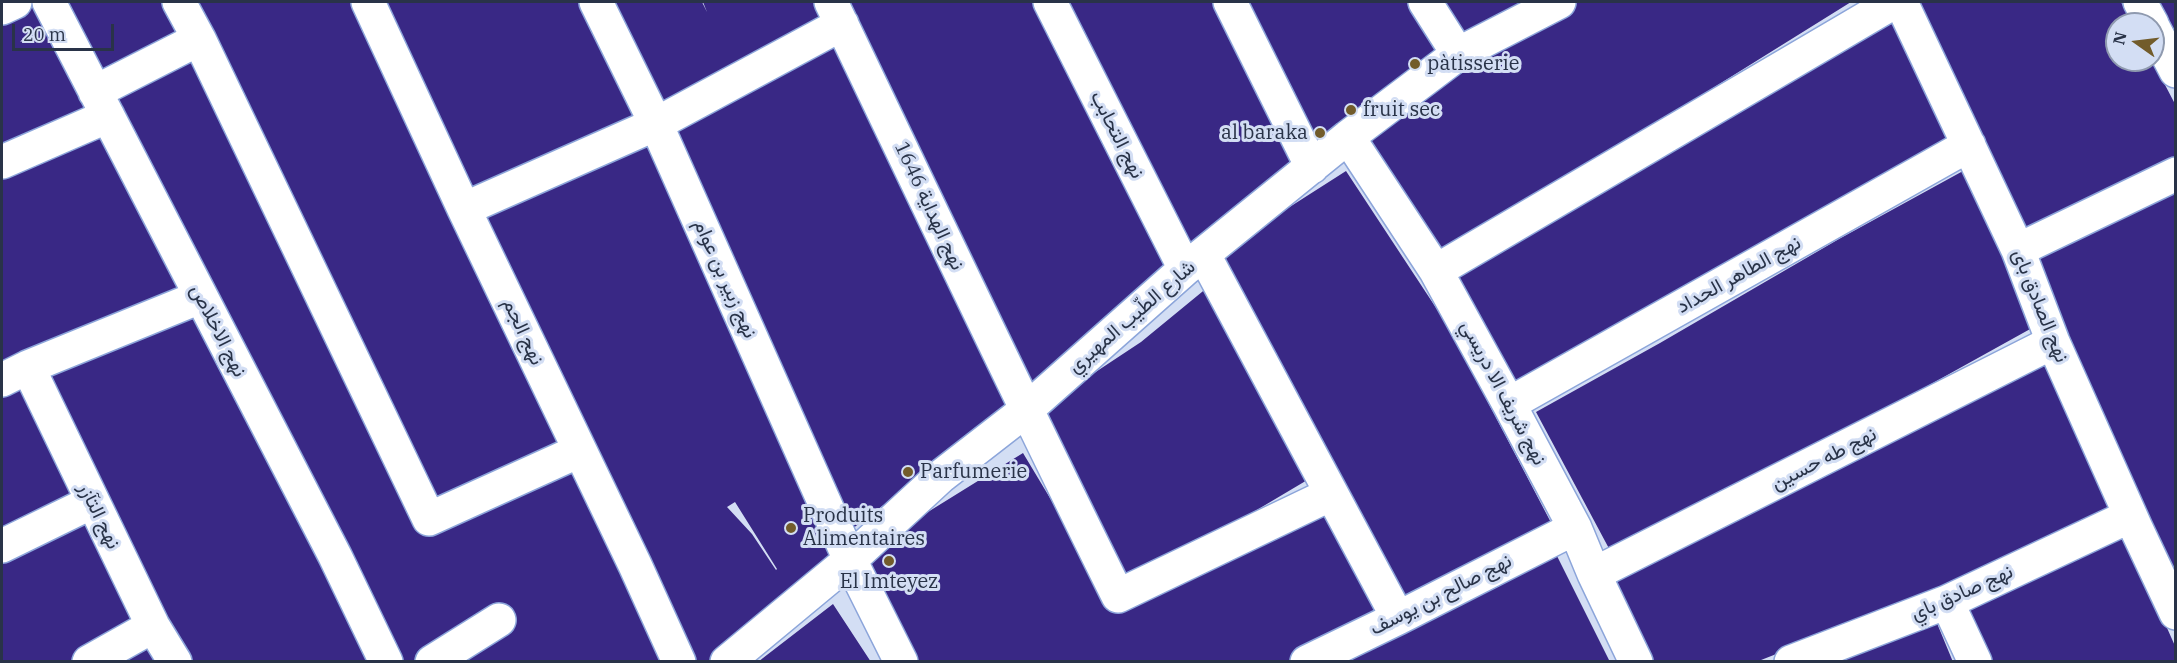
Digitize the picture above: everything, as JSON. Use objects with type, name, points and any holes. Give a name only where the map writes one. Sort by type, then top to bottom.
[{"type":"street","points":[[2,8],[15,2]]},
{"type":"street","name":"نهج الاخلاص","points":[[49,2],[335,556],[386,662]]},
{"type":"street","points":[[179,2],[199,39],[429,519],[579,451]]},
{"type":"street","name":"نهج الجم","points":[[369,2],[464,209],[635,565],[679,662]]},
{"type":"street","name":"نهج زبير بن عوام","points":[[596,2],[656,124],[850,560],[901,662]]},
{"type":"street","name":"نهج التحابب","points":[[1050,2],[1194,262],[1331,494],[1398,618]]},
{"type":"street","points":[[1230,2],[1312,167]]},
{"type":"street","points":[[1425,2],[1458,54]]},
{"type":"street","name":"شارع الطّيب المهيري","points":[[727,662],[850,560],[940,477],[1026,411],[1194,262],[1348,137],[1458,54],[1559,2]]},
{"type":"street","points":[[1436,270],[1894,2]]},
{"type":"street","name":"نهج الصادق باى","points":[[1901,2],[2018,250],[2053,342],[2175,613]]},
{"type":"street","points":[[464,209],[656,124],[837,13]]},
{"type":"street","name":"نهج الهداية 1646","points":[[837,13],[1026,411]]},
{"type":"street","points":[[2,162],[101,104],[199,39]]},
{"type":"street","points":[[2165,51],[2175,71]]},
{"type":"street","name":"نهج شريف الا دريسي","points":[[1348,137],[1436,270],[1575,528],[1636,662]]},
{"type":"street","name":"نهج الطاهر الحداد","points":[[1509,404],[1968,145]]},
{"type":"street","points":[[2018,250],[2175,174]]},
{"type":"street","points":[[15,374],[200,297]]},
{"type":"street","name":"نهج طه حسين","points":[[1594,574],[2053,342]]},
{"type":"street","name":"نهج التآزر","points":[[15,374],[92,502],[153,626],[175,662]]},
{"type":"street","points":[[1026,411],[1118,596],[1331,494]]},
{"type":"street","points":[[2,546],[92,502]]},
{"type":"street","name":"نهج صادق باي","points":[[1791,662],[1947,602],[2130,516]]},
{"type":"street","name":"نهج صالح بن يوسف","points":[[1307,662],[1575,528]]},
{"type":"street","points":[[1947,602],[1975,662]]},
{"type":"street","points":[[432,662],[499,620]]},
{"type":"street","points":[[89,662],[153,626]]},
{"type":"building","points":[[23,2],[46,2],[99,116],[2,155],[2,12]]},
{"type":"building","points":[[58,2],[171,2],[189,36],[97,85]]},
{"type":"building","points":[[185,2],[361,2],[568,447],[432,506]]},
{"type":"building","points":[[377,2],[589,2],[647,121],[470,200]]},
{"type":"building","points":[[604,2],[702,2],[707,12],[703,2],[822,2],[831,17],[653,108]]},
{"type":"building","points":[[840,2],[1036,2],[1177,268],[1034,390]]},
{"type":"building","points":[[1055,2],[1221,2],[1300,168],[1184,250]]},
{"type":"building","points":[[1239,2],[1417,2],[1450,52],[1305,148]]},
{"type":"building","points":[[1431,2],[1529,2],[1459,46]]},
{"type":"building","points":[[1577,2],[1851,2],[1441,254],[1362,132],[1400,106]]},
{"type":"building","points":[[1914,2],[2121,2],[2126,12],[2105,12],[2105,72],[2158,72],[2175,104],[2175,160],[2028,233]]},
{"type":"building","points":[[2155,2],[2175,2],[2175,43],[2165,22],[2165,12],[2160,12]]},
{"type":"building","points":[[1893,22],[1956,141],[1520,390],[1453,268],[1799,72]]},
{"type":"building","points":[[839,41],[1013,400],[944,459],[852,529],[663,128]]},
{"type":"building","points":[[195,54],[427,536],[482,509],[572,459],[669,662],[394,662],[109,101]]},
{"type":"building","points":[[107,123],[188,291],[2,377],[2,167]]},
{"type":"building","points":[[651,134],[844,555],[716,662],[690,662],[477,211]],"holes":[[[735,502],[777,569],[752,534],[727,507]]]},
{"type":"building","points":[[1346,171],[1448,326],[1557,534],[1402,609],[1216,254]]},
{"type":"building","points":[[1963,171],[2041,323],[1823,444],[1613,556],[1536,412]]},
{"type":"building","points":[[2175,189],[2175,591],[2028,260]]},
{"type":"building","points":[[1208,287],[1314,476],[1245,517],[1122,581],[1029,413],[1141,342]]},
{"type":"building","points":[[196,301],[377,662],[184,662],[37,372]]},
{"type":"building","points":[[2043,359],[2114,512],[1939,590],[1756,662],[1648,662],[1611,581]]},
{"type":"building","points":[[26,375],[85,499],[2,539],[2,387]]},
{"type":"building","points":[[1023,453],[1110,598],[1326,501],[1383,617],[1287,662],[907,662],[854,561],[886,538]]},
{"type":"building","points":[[84,514],[142,623],[79,662],[2,662],[2,551]]},
{"type":"building","points":[[2126,535],[2175,646],[2175,662],[1982,662],[1957,604]]},
{"type":"building","points":[[1553,548],[1610,662],[1330,662]]},
{"type":"building","points":[[833,604],[871,662],[758,662],[763,658]]},
{"type":"building","points":[[1934,616],[1953,662],[1819,662]]},
{"type":"building","points":[[151,638],[166,662],[109,662]]},
{"type":"place","name":"pàtisserie","points":[[1415,64]]},
{"type":"place","name":"fruit sec","points":[[1351,110]]},
{"type":"place","name":"al baraka","points":[[1320,133]]},
{"type":"place","name":"Parfumerie","points":[[908,472]]},
{"type":"place","name":"Produits Alimentaires","points":[[791,528]]},
{"type":"place","name":"El Imteyez","points":[[889,561]]}]
